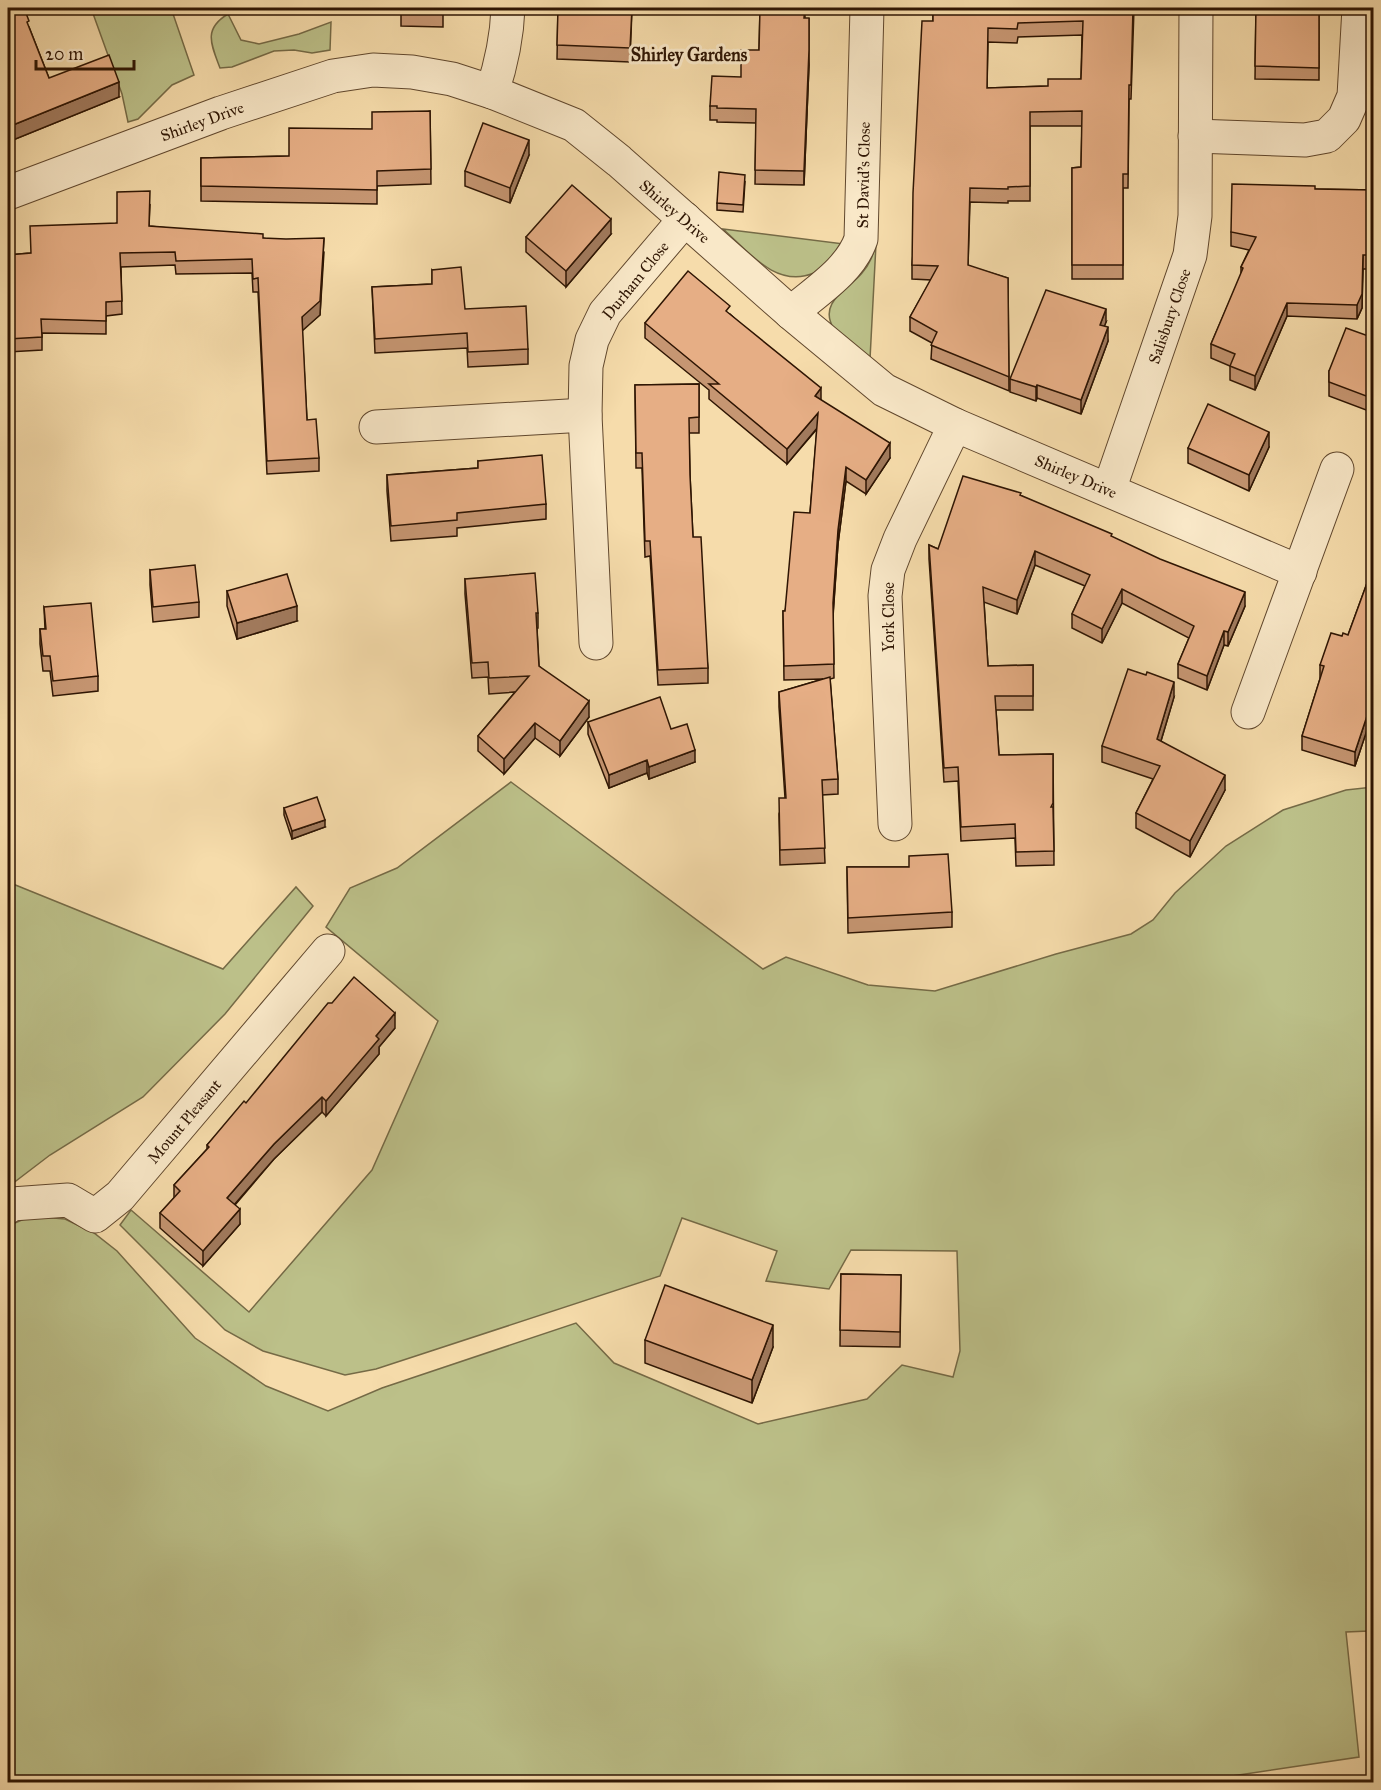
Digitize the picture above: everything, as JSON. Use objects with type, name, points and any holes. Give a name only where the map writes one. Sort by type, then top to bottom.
[{"type":"street","points":[[492,92],[508,24],[508,8]]},
{"type":"street","name":"St David's Close","points":[[791,313],[846,266],[856,253],[861,239],[867,8]]},
{"type":"street","name":"Salisbury Close","points":[[1109,490],[1190,255],[1195,216],[1196,8]]},
{"type":"street","points":[[1196,136],[1305,140],[1327,136],[1344,120],[1354,96],[1359,8]]},
{"type":"street","name":"Shirley Drive","points":[[8,193],[221,113],[333,76],[373,70],[412,72],[452,79],[492,92],[574,125],[791,313],[884,390],[955,425],[1300,572]]},
{"type":"street","name":"Durham Close","points":[[596,643],[585,415],[586,366],[592,339],[605,313],[685,219]]},
{"type":"street","points":[[376,427],[585,415]]},
{"type":"street","name":"York Close","points":[[894,825],[885,596],[888,570],[900,538],[955,425]]},
{"type":"street","points":[[1248,712],[1337,468]]},
{"type":"street","name":"Mount Pleasant","points":[[8,1207],[12,1204],[68,1200],[95,1216],[112,1203],[328,951]]},
{"type":"green space","points":[[91,8],[171,8],[194,75],[172,85],[138,119],[128,122],[122,94]]},
{"type":"green space","points":[[228,14],[241,40],[259,44],[299,34],[331,22],[330,50],[312,53],[294,50],[274,51],[232,67],[220,68],[212,44],[212,31],[215,25]]},
{"type":"green space","points":[[723,229],[844,244],[818,271],[800,277],[787,276],[775,272],[753,257]]},
{"type":"green space","points":[[876,244],[870,359],[834,329],[829,311],[837,297],[867,266]]},
{"type":"green space","points":[[511,782],[763,969],[786,957],[868,985],[935,991],[1131,934],[1153,920],[1175,893],[1226,846],[1283,810],[1346,790],[1373,787],[1374,1632],[1346,1632],[1359,1757],[1192,1782],[12,1782],[8,1776],[8,1226],[31,1216],[65,1219],[94,1233],[117,1251],[195,1338],[266,1386],[328,1411],[382,1388],[576,1323],[614,1363],[758,1424],[867,1399],[902,1365],[953,1377],[960,1351],[957,1251],[851,1250],[829,1289],[766,1281],[777,1251],[682,1218],[660,1276],[376,1369],[345,1375],[263,1351],[225,1330],[120,1225],[131,1210],[249,1312],[372,1170],[438,1021],[326,927],[350,888],[397,868]]},
{"type":"green space","points":[[8,882],[223,969],[296,887],[313,906],[225,1014],[143,1097],[50,1155],[8,1187]]},
{"type":"building","points":[[8,8],[24,8],[29,21],[27,22],[49,78],[109,55],[119,82],[13,125],[8,110]]},
{"type":"building","points":[[401,8],[443,8],[443,12],[401,10]]},
{"type":"building","points":[[558,8],[632,8],[630,48],[557,45]]},
{"type":"building","points":[[760,8],[805,8],[804,18],[809,18],[804,171],[755,170],[756,109],[710,106],[712,76],[741,77],[741,50],[759,50]]},
{"type":"building","points":[[933,8],[1133,8],[1128,174],[1123,174],[1123,265],[1072,265],[1072,168],[1081,167],[1082,111],[1030,112],[1030,186],[1008,187],[1008,189],[970,188],[968,265],[1008,278],[1009,377],[931,345],[937,332],[910,317],[938,266],[912,265],[913,193],[922,21],[933,21]],"holes":[[[1083,21],[1081,79],[1048,79],[1048,86],[987,88],[988,28],[1017,29],[1018,23]]]},
{"type":"building","points":[[1256,8],[1319,8],[1319,68],[1255,66]]},
{"type":"building","points":[[430,111],[431,169],[377,171],[377,190],[201,186],[201,158],[289,156],[289,128],[372,129],[372,112]]},
{"type":"building","points":[[483,123],[529,140],[510,188],[465,171]]},
{"type":"building","points":[[719,172],[745,175],[743,205],[717,203]]},
{"type":"building","points":[[1232,184],[1374,190],[1374,231],[1368,231],[1368,255],[1363,255],[1362,294],[1357,305],[1287,303],[1255,376],[1230,366],[1235,354],[1211,344],[1243,268],[1241,267],[1256,237],[1231,232]]},
{"type":"building","points":[[572,185],[611,219],[566,271],[526,237]]},
{"type":"building","points":[[150,191],[149,226],[263,234],[263,238],[324,238],[320,301],[302,317],[307,420],[316,419],[319,458],[267,461],[258,278],[253,279],[252,259],[176,261],[175,252],[120,253],[122,301],[106,302],[106,321],[41,319],[42,337],[8,339],[8,255],[31,253],[30,226],[117,223],[117,192]]},
{"type":"building","points":[[461,267],[465,309],[526,306],[528,349],[468,352],[467,333],[375,339],[372,287],[432,284],[432,270]]},
{"type":"building","points":[[688,271],[730,306],[726,311],[821,388],[815,396],[890,443],[866,480],[846,467],[838,530],[833,603],[834,664],[784,666],[783,611],[785,611],[794,512],[810,513],[818,413],[787,449],[709,384],[719,384],[645,323]]},
{"type":"building","points":[[1046,290],[1106,309],[1100,325],[1108,327],[1081,400],[1037,385],[1036,387],[1010,379]]},
{"type":"building","points":[[1346,328],[1374,338],[1374,399],[1329,382],[1329,371]]},
{"type":"building","points":[[699,384],[699,417],[689,418],[690,475],[693,537],[701,537],[708,668],[658,670],[650,541],[645,541],[642,453],[636,453],[635,385]]},
{"type":"building","points":[[1208,404],[1269,432],[1249,475],[1188,448]]},
{"type":"building","points":[[542,455],[546,504],[457,513],[457,520],[391,526],[387,475],[478,468],[478,461]]},
{"type":"building","points":[[963,476],[1021,493],[1020,495],[1112,534],[1111,536],[1160,559],[1245,592],[1228,632],[1224,631],[1207,676],[1178,664],[1194,626],[1122,589],[1102,629],[1072,614],[1090,575],[1035,551],[1017,600],[983,587],[988,666],[1033,665],[1033,696],[995,696],[999,755],[1053,754],[1053,803],[1051,807],[1053,807],[1054,851],[1016,852],[1015,824],[961,827],[958,767],[944,768],[929,545],[938,549]]},
{"type":"building","points":[[1374,564],[1374,715],[1368,713],[1355,752],[1302,736],[1324,666],[1320,665],[1331,633],[1348,635]]},
{"type":"building","points":[[195,565],[199,602],[153,607],[150,570]]},
{"type":"building","points":[[535,573],[539,666],[589,701],[560,741],[535,723],[504,759],[478,736],[529,676],[489,678],[488,662],[472,663],[465,579]]},
{"type":"building","points":[[287,574],[297,606],[237,623],[227,591]]},
{"type":"building","points":[[91,603],[98,676],[53,681],[50,656],[43,656],[40,629],[46,629],[44,607]]},
{"type":"building","points":[[1128,669],[1146,675],[1147,672],[1174,682],[1157,739],[1225,775],[1190,841],[1136,813],[1160,766],[1102,746]]},
{"type":"building","points":[[830,677],[838,779],[822,780],[825,848],[780,850],[779,798],[786,798],[779,692]]},
{"type":"building","points":[[660,697],[671,729],[687,724],[695,750],[649,767],[647,760],[609,775],[588,722]]},
{"type":"building","points":[[317,797],[325,820],[292,831],[284,808]]},
{"type":"building","points":[[948,854],[952,912],[848,918],[847,867],[909,867],[909,856]]},
{"type":"building","points":[[354,977],[395,1013],[376,1036],[379,1039],[326,1101],[322,1097],[274,1144],[227,1198],[240,1209],[203,1251],[160,1213],[180,1191],[174,1185],[209,1147],[207,1145],[244,1101],[246,1103],[328,1003],[332,1003]]},
{"type":"building","points":[[841,1274],[901,1275],[900,1332],[840,1330]]},
{"type":"building","points":[[665,1285],[773,1325],[752,1380],[645,1340]]},
{"type":"district","name":"Shirley Gardens","points":[[689,55]]}]
